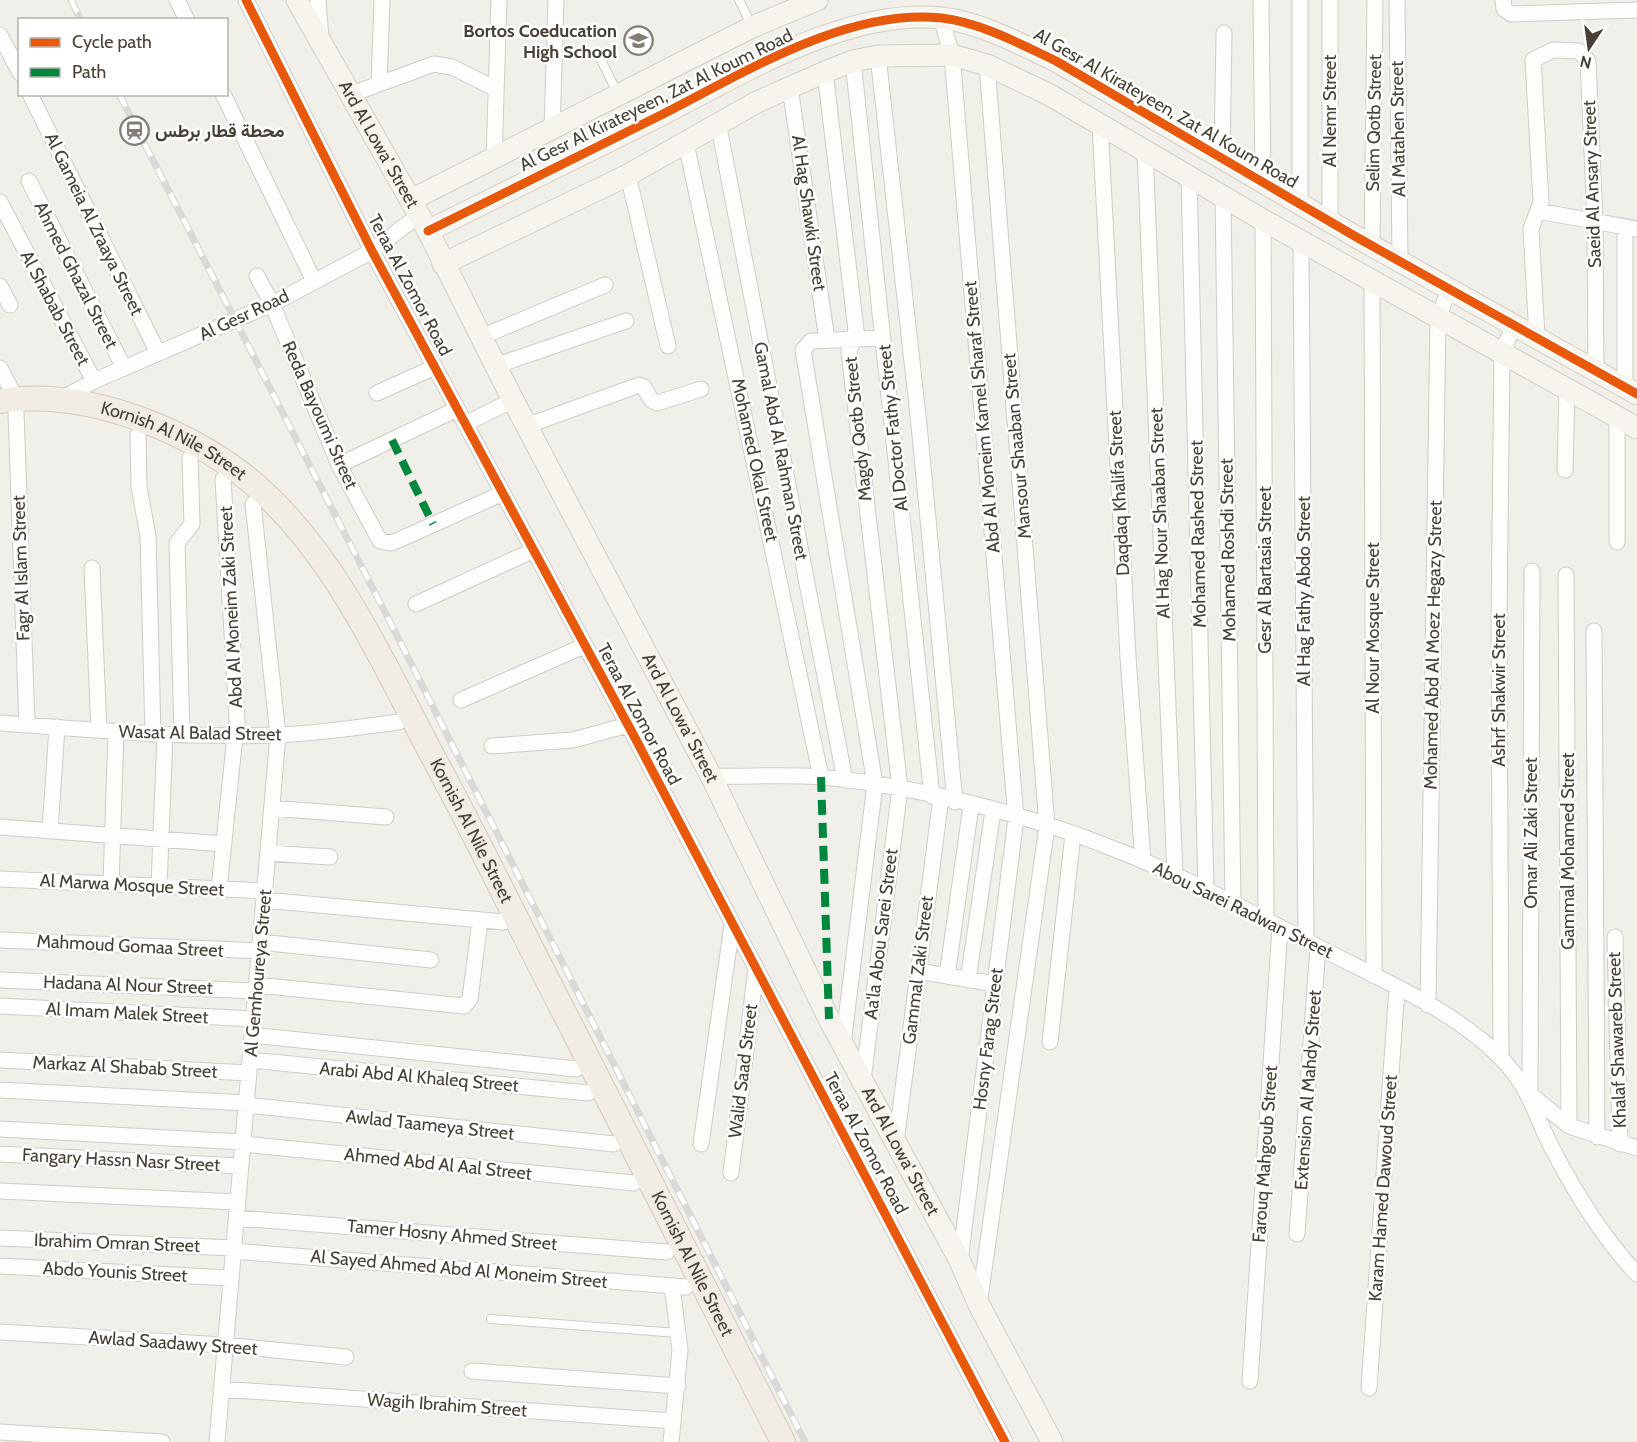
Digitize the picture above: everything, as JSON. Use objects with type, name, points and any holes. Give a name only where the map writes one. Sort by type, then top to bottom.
[{"type":"main road","name":"Kornish Al Nile Street","points":[[8,406],[61,399],[139,419],[206,449],[265,493],[293,522],[351,606],[493,869],[783,1442]]},
{"type":"main road","name":"Kornish Al Nile Street","points":[[8,406],[74,416],[138,435],[190,458],[223,479],[253,504],[282,535],[310,571],[337,612],[399,722],[504,922],[634,1183],[667,1252],[679,1287],[765,1442]]},
{"type":"street","points":[[177,0],[186,18]]},
{"type":"street","name":"Teraa Al Zomor Road","points":[[246,0],[372,250],[501,494],[628,725],[1005,1442]]},
{"type":"street","name":"Ard Al Lowa' Street","points":[[297,0],[322,48],[419,215],[526,426],[711,776],[843,1044],[960,1261],[979,1305],[1052,1442]]},
{"type":"street","points":[[318,0],[322,48]]},
{"type":"street","points":[[379,84],[382,0]]},
{"type":"street","points":[[494,159],[499,0]]},
{"type":"street","points":[[552,131],[556,0]]},
{"type":"street","points":[[1262,0],[1263,182]]},
{"type":"street","points":[[1300,0],[1300,204]]},
{"type":"street","name":"Al Nemr Street","points":[[1330,0],[1330,222]]},
{"type":"street","name":"Selim Qotb Street","points":[[1365,241],[1375,0]]},
{"type":"street","name":"Al Matahen Street","points":[[1397,0],[1400,259]]},
{"type":"street","points":[[419,215],[494,159],[803,3]]},
{"type":"street","points":[[1504,5],[1511,14],[1627,6]]},
{"type":"street","name":"Al Gesr Al Kirateyeen, Zat Al Koum Road","points":[[419,215],[782,54],[856,26],[894,18],[941,18],[1004,36],[1056,61],[1330,222],[1450,287],[1631,391]]},
{"type":"street","name":"Abd Al Moneim Kamel Sharaf Street","points":[[941,18],[952,55],[1016,818]]},
{"type":"street","points":[[1222,158],[1224,33]]},
{"type":"street","points":[[0,35],[18,69]]},
{"type":"street","name":"Saeid Al Ansary Street","points":[[1538,212],[1541,202],[1533,60],[1552,50],[1579,51],[1588,61],[1595,221],[1596,371]]},
{"type":"street","points":[[443,264],[628,176],[718,122],[825,72],[853,61],[878,56],[952,55],[987,65],[1048,94],[1263,220],[1637,428]]},
{"type":"street","points":[[878,56],[917,413],[943,798]]},
{"type":"street","name":"Al Doctor Fathy Street","points":[[853,61],[883,338],[943,798]]},
{"type":"street","points":[[1048,94],[1056,61]]},
{"type":"street","points":[[349,95],[434,64],[443,64],[496,89]]},
{"type":"street","name":"Mansour Shaaban Street","points":[[979,1305],[1047,826],[987,65]]},
{"type":"street","name":"Magdy Qotb Street","points":[[825,72],[856,330],[849,352],[900,788]]},
{"type":"street","name":"Al Hag Shawki Street","points":[[790,87],[827,340]]},
{"type":"street","name":"Al Gameia Al Zraaya Street","points":[[31,96],[158,353]]},
{"type":"street","points":[[224,96],[314,281]]},
{"type":"street","name":"Gamal Abd Al Rahman Street","points":[[718,122],[845,780]]},
{"type":"street","name":"Daqdaq Khalifa Street","points":[[1100,124],[1128,657],[1143,861]]},
{"type":"street","name":"Mohamed Okal Street","points":[[686,143],[820,777]]},
{"type":"street","name":"Al Hag Nour Shaaban Street","points":[[1145,151],[1175,876]]},
{"type":"street","points":[[628,176],[668,346]]},
{"type":"street","name":"Mohamed Rashed Street","points":[[1189,177],[1206,891]]},
{"type":"street","name":"Ahmed Ghazal Street","points":[[29,181],[124,368]]},
{"type":"street","name":"Mohamed Roshdi Street","points":[[1223,197],[1233,904]]},
{"type":"street","name":"Al Shabab Street","points":[[0,202],[94,381]]},
{"type":"street","points":[[1538,337],[1531,229],[1538,212],[1631,228],[1631,391]]},
{"type":"street","name":"Al Gesr Road","points":[[61,399],[94,381],[272,304],[372,250],[419,215]]},
{"type":"street","name":"Gesr Al Bartasia Street","points":[[1263,220],[1273,924]]},
{"type":"street","points":[[1347,267],[1365,241]]},
{"type":"street","name":"Al Hag Fathy Abdo Street","points":[[1302,242],[1312,944]]},
{"type":"street","name":"Reda Bayoumi Street","points":[[257,276],[272,304],[339,465],[382,542],[392,543],[501,494]]},
{"type":"street","name":"Al Nour Mosque Street","points":[[1372,281],[1374,976]]},
{"type":"street","points":[[481,337],[605,285]]},
{"type":"street","points":[[0,286],[10,305]]},
{"type":"street","name":"Mohamed Abd Al Moez Hegazy Street","points":[[1428,1005],[1438,318],[1450,287]]},
{"type":"street","points":[[495,366],[627,321]]},
{"type":"street","name":"Ashrf Shakwir Street","points":[[1501,1058],[1499,622],[1502,354],[1514,324]]},
{"type":"street","points":[[843,1044],[875,784],[803,350],[808,342],[883,338]]},
{"type":"street","points":[[377,393],[435,367]]},
{"type":"street","points":[[0,368],[8,406]]},
{"type":"street","points":[[526,426],[639,385],[644,387],[651,400],[657,403],[701,389]]},
{"type":"street","points":[[1565,470],[1567,390]]},
{"type":"street","points":[[465,424],[513,400]]},
{"type":"street","name":"Fagr Al Islam Street","points":[[8,406],[27,725]]},
{"type":"street","points":[[339,465],[457,410]]},
{"type":"street","points":[[1617,418],[1617,542]]},
{"type":"street","points":[[138,435],[139,487],[148,536],[159,734],[161,839],[159,886]]},
{"type":"street","points":[[182,735],[177,543],[192,524],[190,458]]},
{"type":"street","name":"Abd Al Moneim Zaki Street","points":[[219,889],[236,736],[223,479]]},
{"type":"street","name":"Al Gemhoureya Street","points":[[217,1442],[278,735],[253,504]]},
{"type":"street","points":[[416,604],[532,551]]},
{"type":"street","points":[[92,568],[99,730]]},
{"type":"street","name":"Omar Ali Zaki Street","points":[[1530,1095],[1532,571]]},
{"type":"street","name":"Gammal Mohamed Street","points":[[1566,575],[1569,1126]]},
{"type":"street","points":[[1594,631],[1597,1137]]},
{"type":"street","points":[[461,700],[584,646]]},
{"type":"street","name":"Wasat Al Balad Street","points":[[0,723],[159,734],[236,736],[278,735],[399,722]]},
{"type":"street","points":[[492,746],[573,740],[628,725]]},
{"type":"street","points":[[50,831],[57,727]]},
{"type":"street","points":[[111,884],[116,731]]},
{"type":"street","name":"Abou Sarei Radwan Street","points":[[711,776],[820,777],[900,788],[1073,834],[1175,876],[1397,988],[1466,1030],[1501,1058],[1530,1095],[1550,1146],[1577,1196],[1610,1242],[1637,1274]]},
{"type":"street","name":"Aa'la Abou Sarei Street","points":[[863,1080],[900,788]]},
{"type":"street","name":"Gammal Zaki Street","points":[[896,1142],[943,798]]},
{"type":"street","points":[[947,976],[971,806]]},
{"type":"street","points":[[272,808],[386,817]]},
{"type":"street","points":[[968,980],[993,811]]},
{"type":"street","name":"Hosny Farag Street","points":[[960,1261],[1016,818]]},
{"type":"street","points":[[0,827],[224,844]]},
{"type":"street","points":[[1050,1042],[1073,834]]},
{"type":"street","points":[[268,853],[330,857]]},
{"type":"street","name":"Al Marwa Mosque Street","points":[[0,879],[219,889],[504,922]]},
{"type":"street","name":"Hadana Al Nour Street","points":[[0,980],[256,988],[464,1006],[470,999],[480,920]]},
{"type":"street","name":"Farouq Mahgoub Street","points":[[1250,1381],[1273,924]]},
{"type":"street","points":[[701,1144],[732,925]]},
{"type":"street","name":"Khalaf Shawareb Street","points":[[1615,937],[1620,1144]]},
{"type":"street","name":"Mahmoud Gomaa Street","points":[[0,940],[260,946],[430,960]]},
{"type":"street","name":"Extension Al Mahdy Street","points":[[1297,1234],[1312,944]]},
{"type":"street","name":"Walid Saad Street","points":[[731,1173],[756,969]]},
{"type":"street","points":[[918,971],[995,984]]},
{"type":"street","name":"Karam Hamed Dawoud Street","points":[[1369,1388],[1397,988]]},
{"type":"street","name":"Al Imam Malek Street","points":[[0,1006],[254,1019]]},
{"type":"street","points":[[252,1035],[576,1069]]},
{"type":"street","name":"Markaz Al Shabab Street","points":[[0,1060],[250,1067]]},
{"type":"street","name":"Arabi Abd Al Khaleq Street","points":[[250,1067],[588,1093]]},
{"type":"street","name":"Awlad Taameya Street","points":[[0,1090],[247,1104],[614,1144]]},
{"type":"street","points":[[1530,1095],[1569,1126],[1597,1137],[1637,1148]]},
{"type":"street","name":"Ahmed Abd Al Aal Street","points":[[0,1129],[243,1143],[634,1183]]},
{"type":"street","name":"Fangary Hassn Nasr Street","points":[[0,1154],[242,1166]]},
{"type":"street","points":[[0,1191],[238,1202]]},
{"type":"street","name":"Tamer Hosny Ahmed Street","points":[[237,1218],[667,1252]]},
{"type":"street","name":"Ibrahim Omran Street","points":[[0,1238],[233,1249]]},
{"type":"street","name":"Al Sayed Ahmed Abd Al Moneim Street","points":[[233,1249],[679,1287]]},
{"type":"street","name":"Abdo Younis Street","points":[[0,1266],[230,1278]]},
{"type":"street","points":[[671,1442],[678,1386],[679,1287]]},
{"type":"street","name":"Awlad Saadawy Street","points":[[0,1332],[224,1345],[346,1358]]},
{"type":"street","points":[[472,1371],[678,1386]]},
{"type":"street","name":"Wagih Ibrahim Street","points":[[221,1389],[674,1421]]},
{"type":"street","points":[[0,1432],[162,1442]]},
{"type":"lane","points":[[739,0],[752,27]]},
{"type":"lane","points":[[597,52],[619,96]]},
{"type":"lane","points":[[491,1319],[680,1333]]},
{"type":"railway","points":[[71,0],[80,18]]},
{"type":"railway","points":[[120,96],[385,612],[805,1442]]},
{"type":"marked path","points":[[392,440],[433,524]]},
{"type":"marked path","points":[[821,777],[829,1019]]},
{"type":"cycle path","points":[[246,0],[372,251],[634,736],[1005,1442]]},
{"type":"cycle path","points":[[428,231],[792,49],[829,34],[867,23],[905,18],[942,18],[986,29],[1056,61],[1358,238],[1637,394]]},
{"type":"place","name":"Bortos Coeducation High School","points":[[638,41]]},
{"type":"place","name":"محطة قطار برطس","points":[[134,131]]}]
